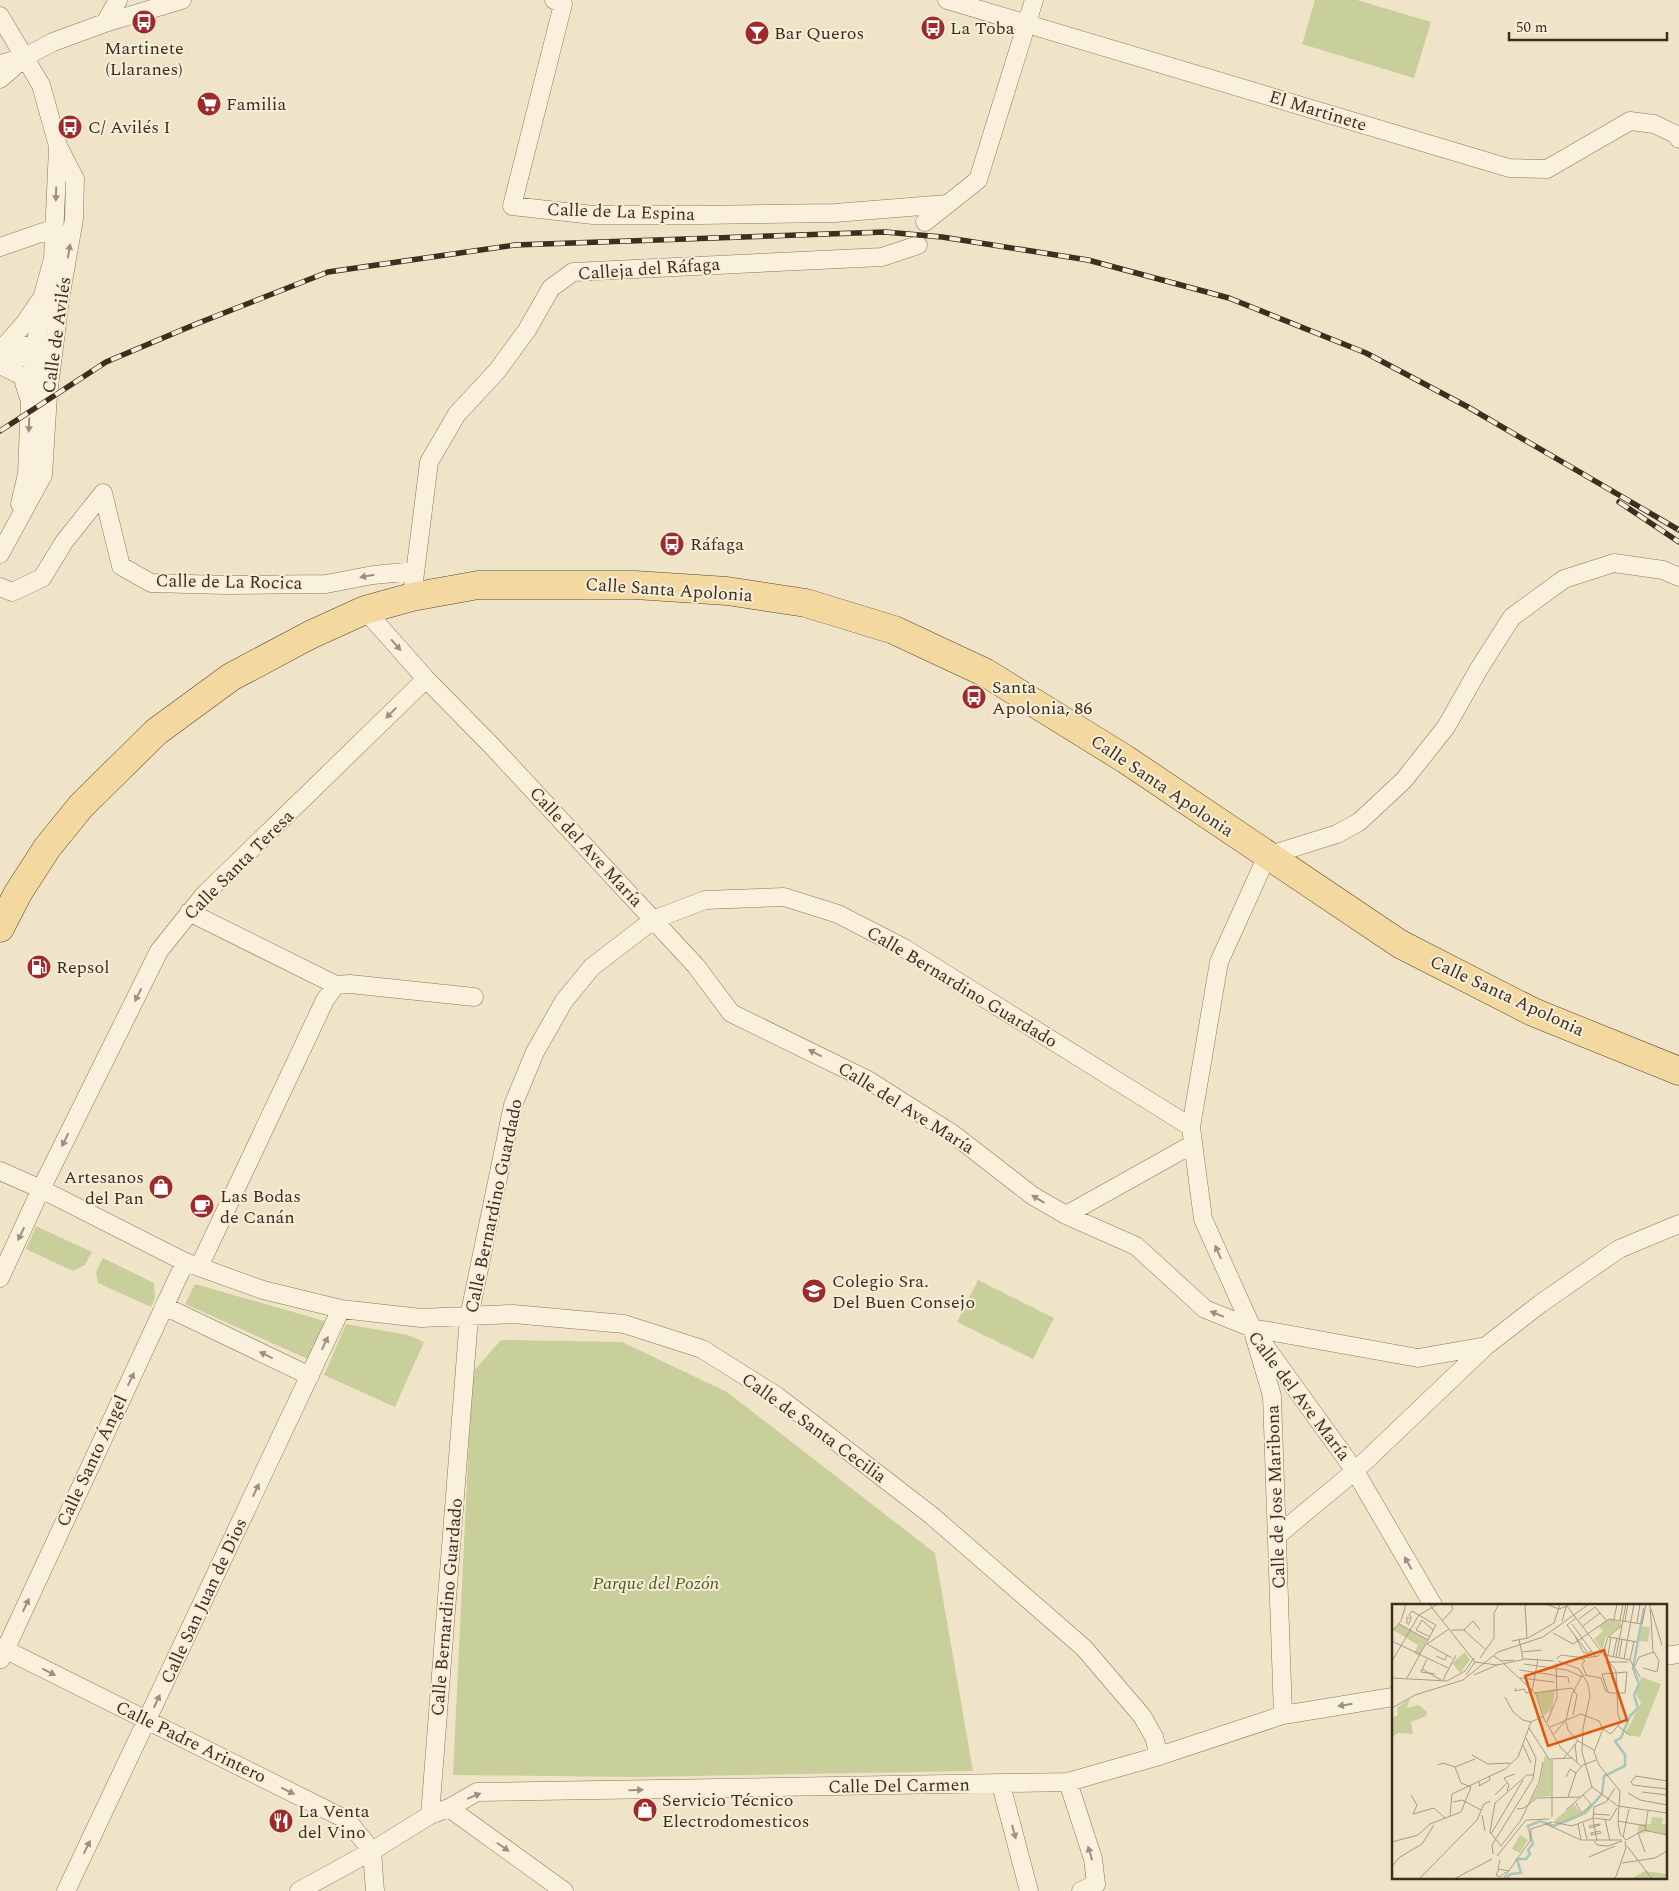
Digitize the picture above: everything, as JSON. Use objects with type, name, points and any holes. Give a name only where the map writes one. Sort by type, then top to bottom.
[{"type":"main road","name":"Calle Santa Apolonia","points":[[0,928],[18,893],[47,848],[81,806],[156,732],[231,677],[413,584],[635,585],[727,591],[815,606],[894,630],[986,673],[1125,759],[1400,944],[1533,1012],[1679,1071]]},
{"type":"street","points":[[105,23],[118,0]]},
{"type":"street","points":[[0,64],[25,57],[53,42],[105,23],[182,0]]},
{"type":"street","name":"Calle de La Espina","points":[[554,0],[562,4],[512,206],[592,215],[701,215],[834,213],[947,204]]},
{"type":"street","name":"El Martinete","points":[[946,0],[1509,168],[1547,169],[1630,121],[1654,124],[1677,135],[1679,139]]},
{"type":"street","points":[[925,222],[978,180],[1034,0]]},
{"type":"street","name":"Calle de Avilés","points":[[0,16],[41,86],[58,146],[75,179],[74,219],[35,350],[30,400],[27,474],[16,522]]},
{"type":"street","points":[[0,79],[25,57]]},
{"type":"street","name":"Calle de Avilés","points":[[0,554],[16,522],[44,475],[58,146]]},
{"type":"street","points":[[0,247],[55,228]]},
{"type":"street","name":"Calleja del Ráfaga","points":[[413,584],[429,462],[457,414],[512,350],[527,330],[552,288],[573,272],[882,257],[918,245]]},
{"type":"street","points":[[2,349],[51,297]]},
{"type":"street","points":[[2,349],[20,344],[35,350],[42,367],[48,395]]},
{"type":"street","points":[[0,365],[24,357],[35,350]]},
{"type":"street","points":[[0,365],[22,376],[30,400]]},
{"type":"street","name":"Calle de La Rocica","points":[[0,587],[12,592],[42,578],[64,542],[103,493],[120,566],[152,583],[326,584],[373,575],[413,584]]},
{"type":"street","points":[[1267,856],[1338,834],[1359,822],[1404,780],[1446,727],[1480,667],[1512,618],[1564,579],[1614,563],[1663,570],[1679,577]]},
{"type":"street","name":"Calle del Ave María","points":[[365,610],[426,679],[491,745],[696,966],[731,1013],[868,1080],[953,1134],[1033,1196],[1066,1215],[1136,1246],[1205,1309],[1252,1328],[1355,1471],[1432,1604]]},
{"type":"street","name":"Calle Santa Teresa","points":[[0,1278],[41,1189],[160,952],[189,912],[426,679]]},
{"type":"street","name":"Calle de Jose Maribona","points":[[1267,856],[1219,962],[1192,1136],[1203,1219],[1252,1328],[1272,1396],[1283,1714]]},
{"type":"street","name":"Calle Bernardino Guardado","points":[[430,1816],[470,1317],[513,1105],[534,1052],[564,1001],[592,967],[653,920],[704,900],[784,897],[838,914],[904,948],[1192,1136]]},
{"type":"street","points":[[189,912],[336,985],[350,984],[474,997]]},
{"type":"street","name":"Calle Santo Ángel","points":[[2,1652],[164,1306],[192,1265],[325,1000],[336,985]]},
{"type":"street","points":[[1066,1215],[1192,1136]]},
{"type":"street","name":"Calle de Santa Cecilia","points":[[0,1171],[41,1189],[192,1265],[263,1290],[341,1309],[421,1318],[513,1314],[624,1324],[702,1349],[777,1396],[931,1515],[1084,1648],[1142,1716],[1154,1737],[1159,1756]]},
{"type":"street","points":[[1278,1535],[1355,1471],[1486,1346],[1540,1304],[1619,1249],[1679,1224]]},
{"type":"street","points":[[164,1306],[310,1376]]},
{"type":"street","name":"Calle San Juan de Dios","points":[[66,1891],[148,1721],[341,1309]]},
{"type":"street","points":[[1252,1328],[1418,1358],[1486,1346]]},
{"type":"street","name":"Calle Padre Arintero","points":[[2,1652],[148,1721],[347,1820],[372,1851]]},
{"type":"street","points":[[1666,1656],[1679,1654]]},
{"type":"street","name":"Calle Del Carmen","points":[[299,1891],[372,1851],[430,1816],[449,1808],[477,1792],[1001,1785],[1068,1782],[1159,1756],[1283,1714],[1392,1697]]},
{"type":"street","points":[[1068,1782],[1092,1859],[1096,1884],[1081,1891]]},
{"type":"street","points":[[1001,1785],[1030,1891]]},
{"type":"street","points":[[449,1808],[564,1891]]},
{"type":"street","points":[[372,1851],[375,1891]]},
{"type":"green space","points":[[1315,0],[1357,0],[1431,22],[1414,78],[1302,44]]},
{"type":"green space","points":[[36,1226],[92,1252],[85,1265],[73,1271],[26,1249]]},
{"type":"green space","points":[[103,1258],[154,1283],[155,1298],[151,1307],[98,1283],[96,1272]]},
{"type":"green space","points":[[978,1280],[1054,1318],[1033,1359],[957,1322]]},
{"type":"green space","points":[[195,1284],[328,1322],[310,1360],[185,1304]]},
{"type":"green space","points":[[346,1324],[408,1335],[424,1342],[395,1407],[324,1375]]},
{"type":"green space","name":"Parque del Pozón","points":[[501,1340],[622,1342],[727,1392],[935,1553],[973,1771],[635,1777],[453,1775],[472,1373]]},
{"type":"railway","points":[[0,431],[106,362],[328,272],[515,245],[885,232],[942,237],[1088,260],[1229,298],[1366,353],[1468,407],[1679,530]]},
{"type":"railway","points":[[1619,502],[1679,542]]},
{"type":"place","name":"Martinete (Llaranes)","points":[[144,22]]},
{"type":"place","name":"La Toba","points":[[933,28]]},
{"type":"place","name":"Bar Queros","points":[[757,33]]},
{"type":"place","name":"Familia","points":[[209,104]]},
{"type":"place","name":"C/ Avilés I","points":[[70,127]]},
{"type":"place","name":"Ráfaga","points":[[672,544]]},
{"type":"place","name":"Santa Apolonia, 86","points":[[974,697]]},
{"type":"place","name":"Repsol","points":[[39,967]]},
{"type":"place","name":"Artesanos del Pan","points":[[161,1187]]},
{"type":"place","name":"Las Bodas de Canán","points":[[202,1206]]},
{"type":"place","name":"Colegio Sra. Del Buen Consejo","points":[[814,1291]]},
{"type":"place","name":"Servicio Técnico Electrodomesticos","points":[[645,1810]]},
{"type":"place","name":"La Venta del Vino","points":[[281,1821]]}]
